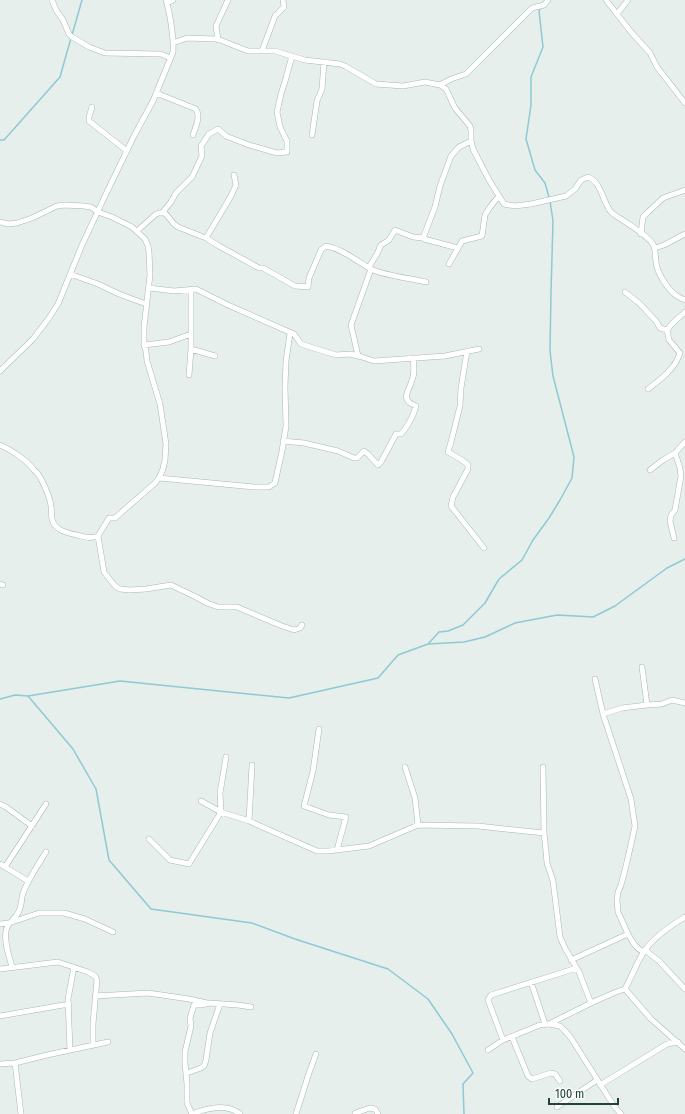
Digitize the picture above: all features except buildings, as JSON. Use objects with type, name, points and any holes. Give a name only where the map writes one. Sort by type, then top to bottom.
[{"type":"street","points":[[52,0],[56,10],[63,20],[68,34],[94,49],[105,53],[161,54],[170,58]]},
{"type":"street","points":[[0,371],[33,339],[50,318],[58,304],[82,245],[127,151],[153,101],[172,52],[173,43],[167,1],[173,0]]},
{"type":"street","points":[[218,40],[216,26],[228,0]]},
{"type":"street","points":[[262,50],[275,16],[284,7],[283,0]]},
{"type":"street","points":[[440,85],[451,79],[466,74],[532,8],[544,5],[548,0]]},
{"type":"street","points":[[606,0],[631,32],[650,53],[657,67],[685,103]]},
{"type":"street","points":[[617,14],[628,0]]},
{"type":"street","points":[[173,43],[187,38],[218,40],[248,51],[275,51],[305,60],[340,64],[376,84],[403,86],[425,82],[440,85],[446,90],[455,108],[470,126],[473,150],[480,166],[504,204],[514,206],[531,204],[566,196],[575,189],[582,180],[588,177],[591,178],[596,183],[602,193],[606,206],[612,213],[650,241],[655,248],[656,263],[660,275],[669,288],[676,295],[685,300]]},
{"type":"street","points":[[137,231],[156,214],[162,212],[171,202],[176,193],[192,177],[202,156],[201,146],[209,134],[218,130],[226,136],[249,145],[277,153],[286,152],[287,141],[280,127],[276,112],[292,56]]},
{"type":"street","points":[[312,135],[317,101],[322,89],[324,62]]},
{"type":"street","points":[[156,93],[198,112],[198,118],[192,135]]},
{"type":"street","points":[[92,107],[89,121],[127,151]]},
{"type":"street","points":[[423,238],[435,207],[440,186],[451,156],[459,147],[471,141]]},
{"type":"street","points":[[206,238],[236,185],[234,175]]},
{"type":"street","points":[[641,234],[643,217],[663,198],[685,190]]},
{"type":"street","points":[[449,264],[462,241],[482,236],[485,214],[499,196]]},
{"type":"street","points":[[0,222],[8,224],[17,223],[64,205],[91,207],[98,212],[132,227],[145,239],[150,252],[149,288],[146,304],[144,345],[147,361],[160,404],[166,444],[163,469],[155,483],[115,518],[109,518],[98,536],[104,572],[115,586],[120,589],[146,589],[171,585],[218,607],[237,607],[294,630],[300,628],[302,625]]},
{"type":"street","points":[[162,212],[167,214],[176,225],[206,238],[259,268],[264,268],[295,286],[308,287],[309,278],[321,250],[326,246],[340,250],[370,268],[426,282]]},
{"type":"street","points":[[358,356],[351,325],[370,268],[381,245],[389,240],[395,230],[412,237],[423,238],[458,248]]},
{"type":"street","points":[[655,248],[664,246],[685,234]]},
{"type":"street","points":[[70,274],[146,304]]},
{"type":"street","points":[[149,288],[174,291],[196,289],[294,334],[301,344],[336,355],[350,354],[374,361],[445,356],[479,349]]},
{"type":"street","points":[[189,374],[191,350],[191,290]]},
{"type":"street","points":[[625,292],[639,303],[656,321],[660,328],[667,330]]},
{"type":"street","points":[[648,389],[670,371],[678,359],[680,353],[669,340],[667,330],[672,322],[685,312]]},
{"type":"street","points":[[159,478],[254,487],[269,487],[275,483],[286,426],[286,361],[290,333]]},
{"type":"street","points":[[144,345],[169,342],[173,339],[191,334]]},
{"type":"street","points":[[191,350],[215,356]]},
{"type":"street","points":[[466,351],[460,406],[448,452],[468,465],[468,469],[453,497],[451,506],[484,548]]},
{"type":"street","points":[[284,441],[304,443],[333,449],[354,458],[357,458],[364,451],[378,465],[396,434],[401,434],[414,413],[416,406],[408,402],[406,395],[412,381],[414,369],[413,358]]},
{"type":"street","points":[[650,470],[663,460],[676,453],[685,442]]},
{"type":"street","points":[[0,445],[10,449],[38,472],[51,505],[52,520],[57,527],[64,532],[91,538],[98,536]]},
{"type":"street","points":[[674,538],[670,521],[674,510],[681,476],[676,453]]},
{"type":"street","points":[[642,667],[647,705]]},
{"type":"street","points":[[595,679],[603,714],[631,799],[635,826],[627,862],[618,892],[618,912],[631,941],[637,948],[659,961],[685,989]]},
{"type":"street","points":[[603,714],[622,708],[662,704],[672,700],[685,703]]},
{"type":"street","points":[[319,729],[313,771],[304,806],[329,815],[346,817],[337,850]]},
{"type":"street","points":[[149,839],[170,860],[189,864],[221,812],[220,793],[226,757]]},
{"type":"street","points":[[249,821],[252,765]]},
{"type":"street","points":[[404,767],[415,798],[418,825]]},
{"type":"street","points":[[543,767],[544,833],[547,863],[553,881],[560,937],[571,960],[577,968],[591,1003]]},
{"type":"street","points":[[201,801],[221,812],[249,821],[317,851],[369,846],[418,825],[478,826],[544,833]]},
{"type":"street","points":[[0,804],[32,826]]},
{"type":"street","points":[[6,866],[46,804]]},
{"type":"street","points":[[12,967],[6,942],[6,929],[9,922],[19,911],[22,895],[28,881],[46,852]]},
{"type":"street","points":[[0,864],[6,866],[28,881]]},
{"type":"street","points":[[0,924],[39,912],[64,913],[85,919],[113,932]]},
{"type":"street","points":[[488,1050],[503,1040],[547,1024],[625,989],[644,951],[668,928],[685,917]]},
{"type":"street","points":[[571,960],[628,934]]},
{"type":"street","points":[[0,969],[58,962],[88,972],[95,976],[97,980],[93,1024],[93,1044]]},
{"type":"street","points":[[70,1050],[68,999],[74,967]]},
{"type":"street","points":[[503,1040],[488,1000],[491,995],[577,968]]},
{"type":"street","points":[[531,982],[547,1024]]},
{"type":"street","points":[[625,989],[651,1019],[685,1048]]},
{"type":"street","points":[[95,996],[148,993],[210,1003],[251,1007]]},
{"type":"street","points":[[210,1003],[201,1006],[194,1005],[190,1018],[191,1026],[184,1063],[187,1073],[187,1102],[192,1114],[201,1110],[214,1108],[226,1108],[241,1114]]},
{"type":"street","points":[[0,1016],[69,1004]]},
{"type":"street","points":[[187,1073],[204,1066],[210,1033],[220,1004]]},
{"type":"street","points":[[547,1024],[560,1026],[571,1038],[600,1085],[621,1114]]},
{"type":"street","points":[[512,1037],[528,1076],[532,1080],[551,1073],[555,1074],[560,1081]]},
{"type":"street","points":[[0,1064],[14,1063],[93,1044],[108,1042]]},
{"type":"street","points":[[600,1085],[667,1044],[678,1042]]},
{"type":"street","points":[[296,1114],[316,1054]]},
{"type":"street","points":[[14,1063],[21,1114]]},
{"type":"street","points":[[557,1107],[597,1080]]},
{"type":"street","points":[[355,1113],[370,1108],[375,1109],[378,1114]]},
{"type":"waterway","points":[[72,35],[82,0]]},
{"type":"waterway","points":[[429,643],[439,632],[448,631],[463,625],[485,603],[499,579],[522,560],[533,540],[560,500],[572,478],[574,457],[553,376],[550,351],[553,221],[545,183],[535,170],[526,139],[531,105],[531,77],[543,47],[539,11],[541,7]]},
{"type":"waterway","points":[[0,140],[4,140],[60,77],[71,38]]},
{"type":"waterway","points":[[0,699],[15,695],[28,696],[120,681],[289,698],[378,678],[398,655],[428,644],[464,642],[485,637],[515,623],[557,615],[593,617],[615,606],[667,568],[685,559]]},
{"type":"waterway","points":[[28,696],[73,749],[96,789],[109,860],[151,909],[252,923],[295,939],[388,969],[428,999],[452,1034],[473,1073],[463,1084],[464,1114]]}]
